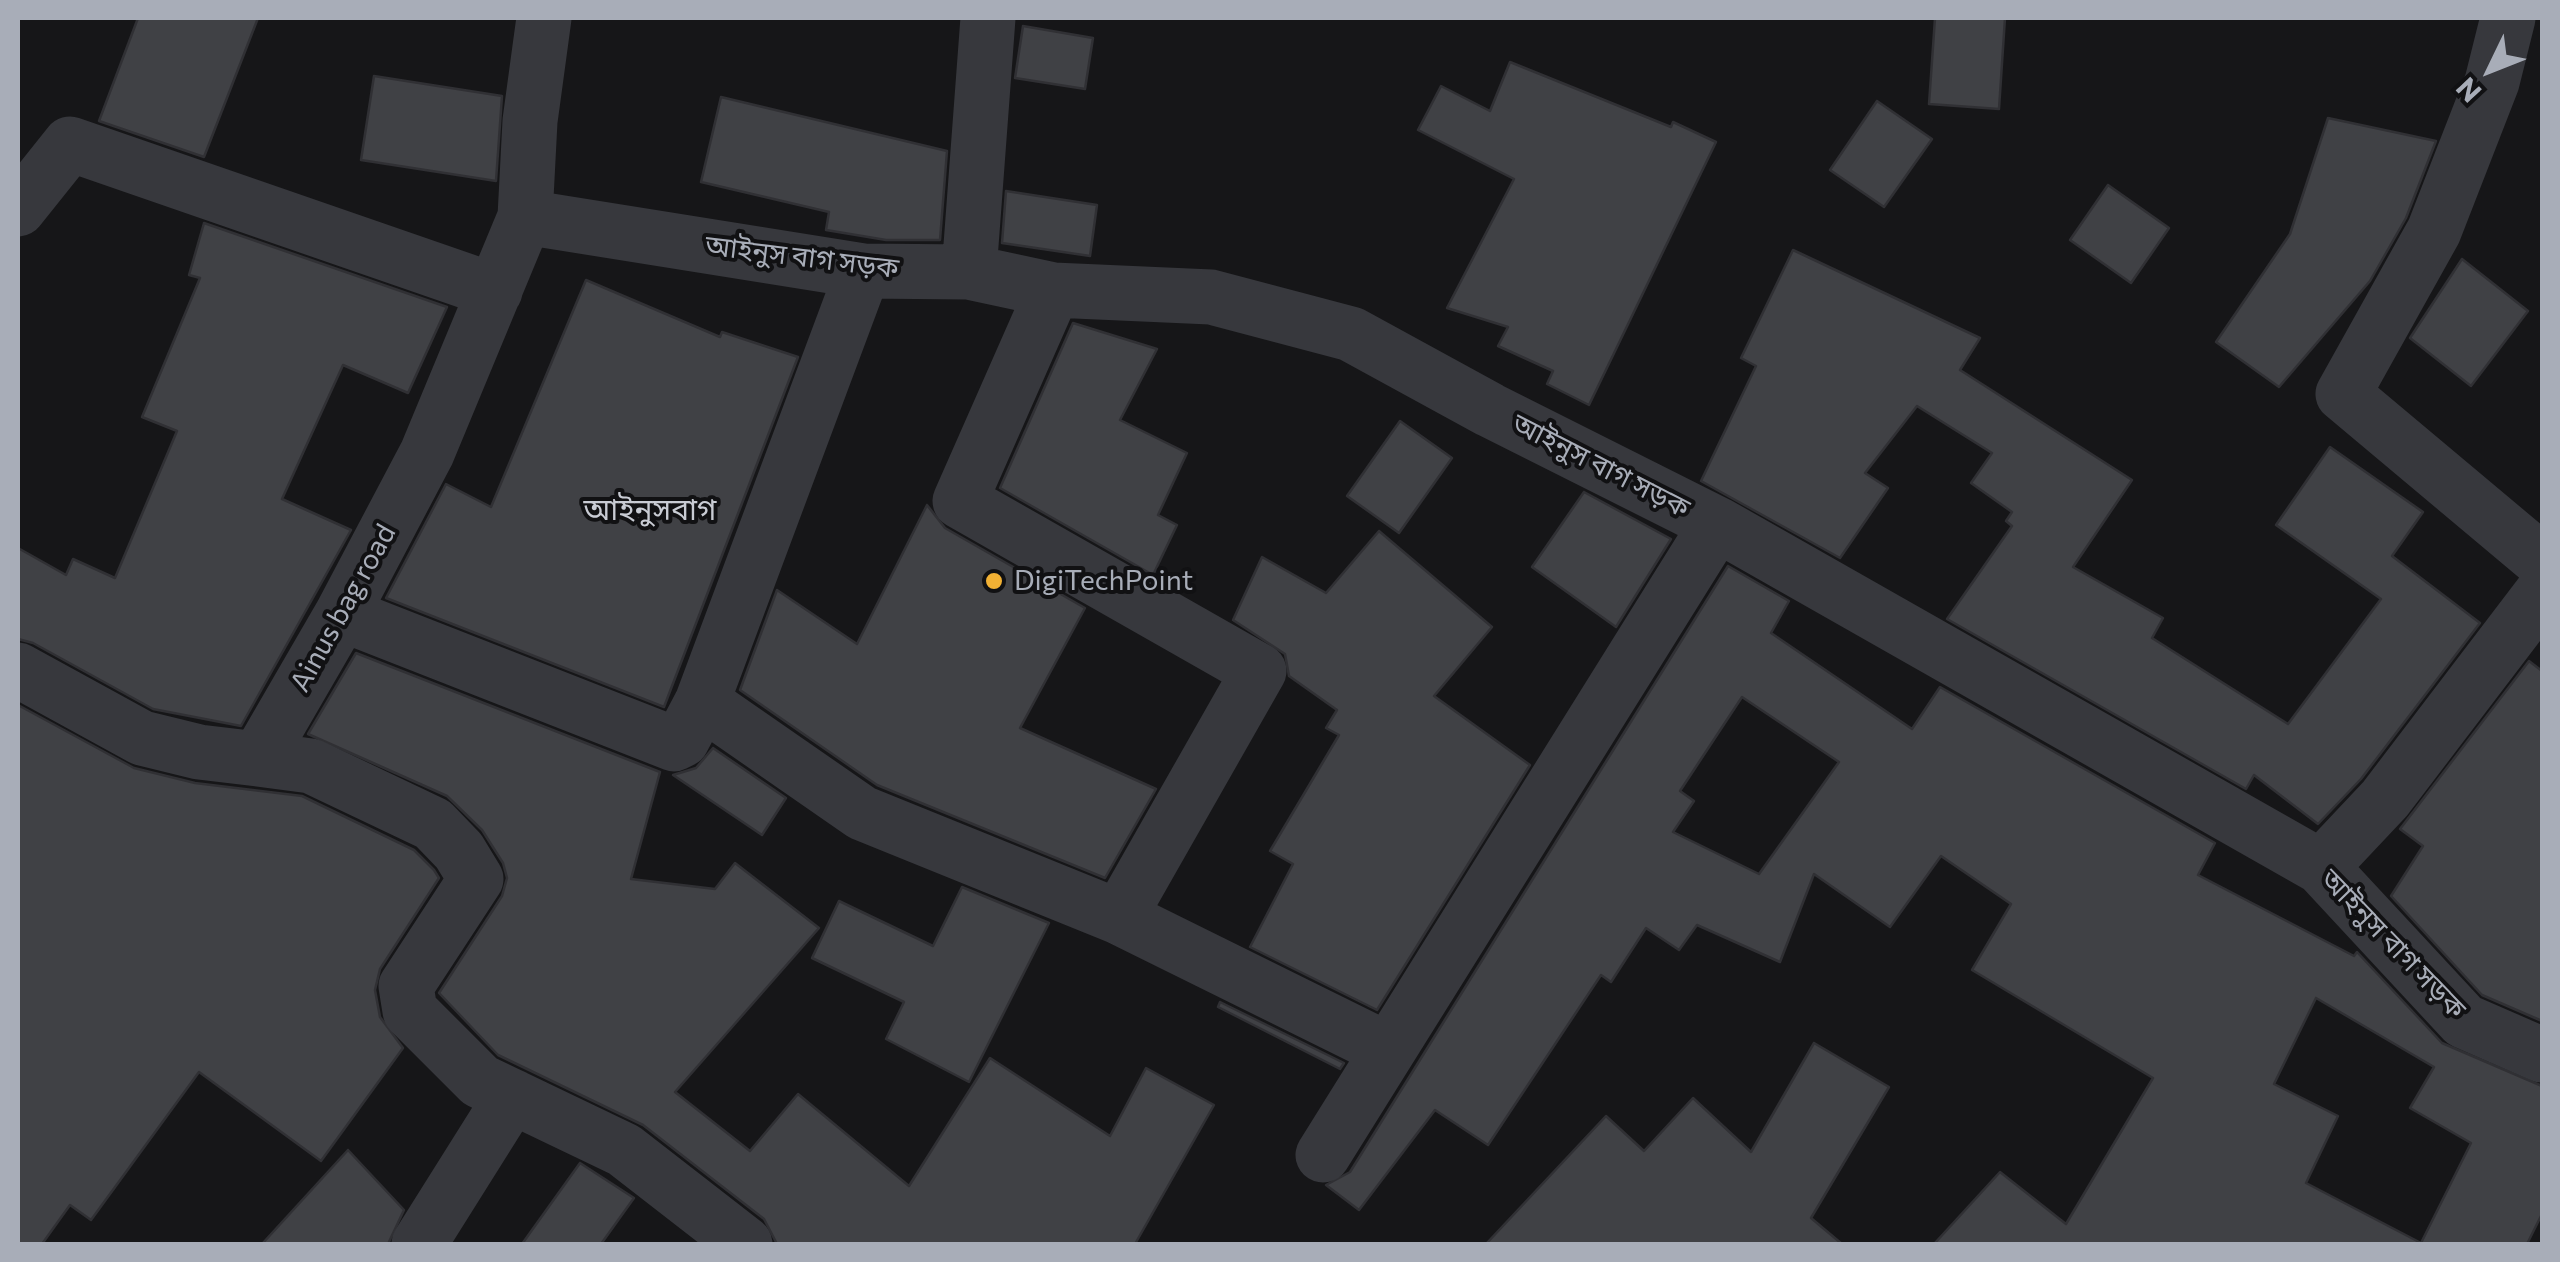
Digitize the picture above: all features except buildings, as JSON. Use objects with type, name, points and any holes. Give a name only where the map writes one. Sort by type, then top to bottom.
[{"type":"street","name":"Ainus bag road","points":[[258,758],[342,614],[428,453],[525,217],[530,121],[544,18]]},
{"type":"street","points":[[969,272],[988,18]]},
{"type":"street","points":[[2508,18],[2492,82],[2434,231],[2343,394],[2542,561]]},
{"type":"street","points":[[18,209],[70,144],[496,291]]},
{"type":"street","name":"আইনুস বাগ সড়ক","points":[[525,217],[863,271],[969,272],[1053,290],[1211,296],[1352,334],[1717,524],[2321,867],[2464,1021],[2542,1055]]},
{"type":"street","points":[[342,614],[674,744],[682,740],[702,702],[863,271]]},
{"type":"street","points":[[1053,290],[960,501],[1259,671],[1119,918]]},
{"type":"street","points":[[1323,1155],[1386,1048],[1717,524]]},
{"type":"street","points":[[2321,867],[2385,799],[2542,593]]},
{"type":"street","points":[[18,670],[142,738],[199,752],[311,766],[433,824],[460,851],[476,879],[406,986],[410,1011],[480,1081],[624,1150],[745,1244]]},
{"type":"street","points":[[702,702],[862,813],[1119,918],[1386,1048]]},
{"type":"street","points":[[419,1244],[512,1096]]},
{"type":"place","name":"DigiTechPoint","points":[[994,581]]},
{"type":"district","name":"আইনুসবাগ","points":[[650,510]]}]
